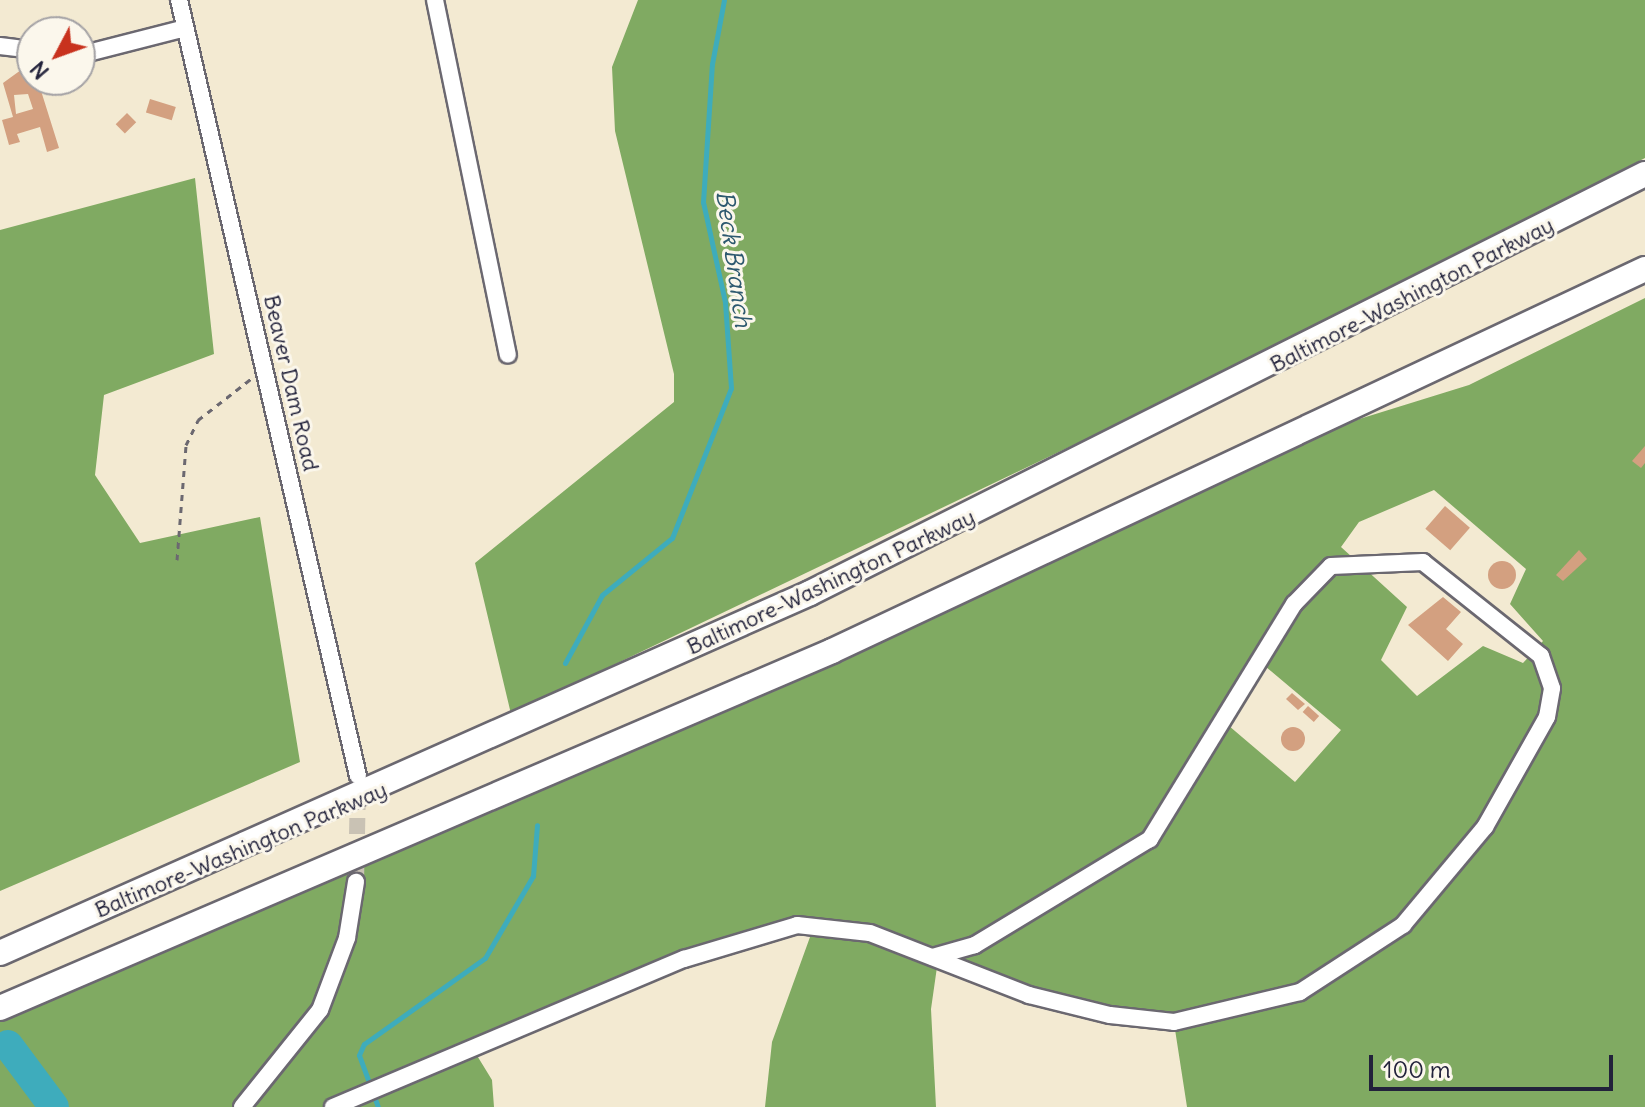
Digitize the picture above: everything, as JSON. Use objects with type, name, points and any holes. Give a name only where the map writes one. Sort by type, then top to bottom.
[{"type":"highway","name":"Baltimore-Washington Parkway","points":[[0,953],[810,593],[1645,174]]},
{"type":"highway","points":[[0,1008],[818,657],[1645,269]]},
{"type":"street","name":"Beaver Dam Road","points":[[179,0],[358,776]]},
{"type":"street","points":[[435,0],[508,355]]},
{"type":"street","points":[[96,51],[185,28]]},
{"type":"street","points":[[333,1107],[767,930],[841,927],[933,957],[1029,995],[1174,1022],[1300,992],[1403,925],[1485,827],[1547,717],[1552,688],[1541,656],[1423,562],[1331,566],[1294,604],[1150,839],[975,945],[933,957]]},
{"type":"street","points":[[242,1107],[320,1010],[347,938],[356,882]]},
{"type":"path","points":[[177,560],[186,445],[198,420],[265,369]]},
{"type":"green space","points":[[638,0],[1645,0],[1645,158],[1249,361],[511,714],[475,563],[674,402],[674,374],[615,131],[612,67]]},
{"type":"green space","points":[[195,178],[214,354],[104,395],[95,475],[140,543],[260,517],[300,762],[0,891],[0,230]]},
{"type":"green space","points":[[1645,298],[1645,1107],[1187,1107],[1174,1023],[1110,1015],[938,960],[931,1009],[936,1107],[765,1107],[772,1042],[814,926],[767,930],[473,1049],[492,1080],[494,1107],[0,1107],[0,1008],[1282,443],[1469,385]],"holes":[[[1434,490],[1526,569],[1510,604],[1543,641],[1523,663],[1483,646],[1417,696],[1381,660],[1407,607],[1341,547],[1359,522]],[[1259,661],[1341,730],[1295,782],[1222,720]]]},
{"type":"building","points":[[16,74],[16,114],[33,109],[29,96],[43,96],[59,148],[47,152],[40,127],[17,134],[20,142],[9,145],[2,120],[13,117],[3,83]]},
{"type":"building","points":[[150,99],[176,107],[172,120],[146,112]]},
{"type":"building","points":[[127,113],[136,122],[125,134],[116,124]]},
{"type":"building","points":[[1645,446],[1645,463],[1641,468],[1632,461]]},
{"type":"building","points":[[1445,506],[1470,528],[1450,550],[1425,529]]},
{"type":"building","points":[[1579,550],[1587,559],[1563,581],[1556,575]]},
{"type":"building","points":[[1502,561],[1512,565],[1516,575],[1512,585],[1502,589],[1492,585],[1488,575],[1492,565]]},
{"type":"building","points":[[1443,597],[1461,612],[1446,629],[1463,644],[1448,661],[1408,625]]},
{"type":"building","points":[[1292,693],[1305,704],[1298,710],[1286,699]]},
{"type":"building","points":[[1308,706],[1319,716],[1314,722],[1303,712]]},
{"type":"building","points":[[1293,727],[1302,730],[1305,739],[1302,748],[1293,751],[1284,748],[1281,739],[1284,730]]},
{"type":"waterway","name":"Beck Branch","points":[[565,663],[602,595],[672,538],[731,388],[725,302],[703,202],[712,64],[724,0]]},
{"type":"waterway","name":"Beck Branch","points":[[378,1107],[359,1055],[364,1044],[485,958],[533,876],[537,825]]},
{"type":"waterway","points":[[8,1045],[54,1107]]},
{"type":"tunnel","points":[[356,882],[358,787]]}]
